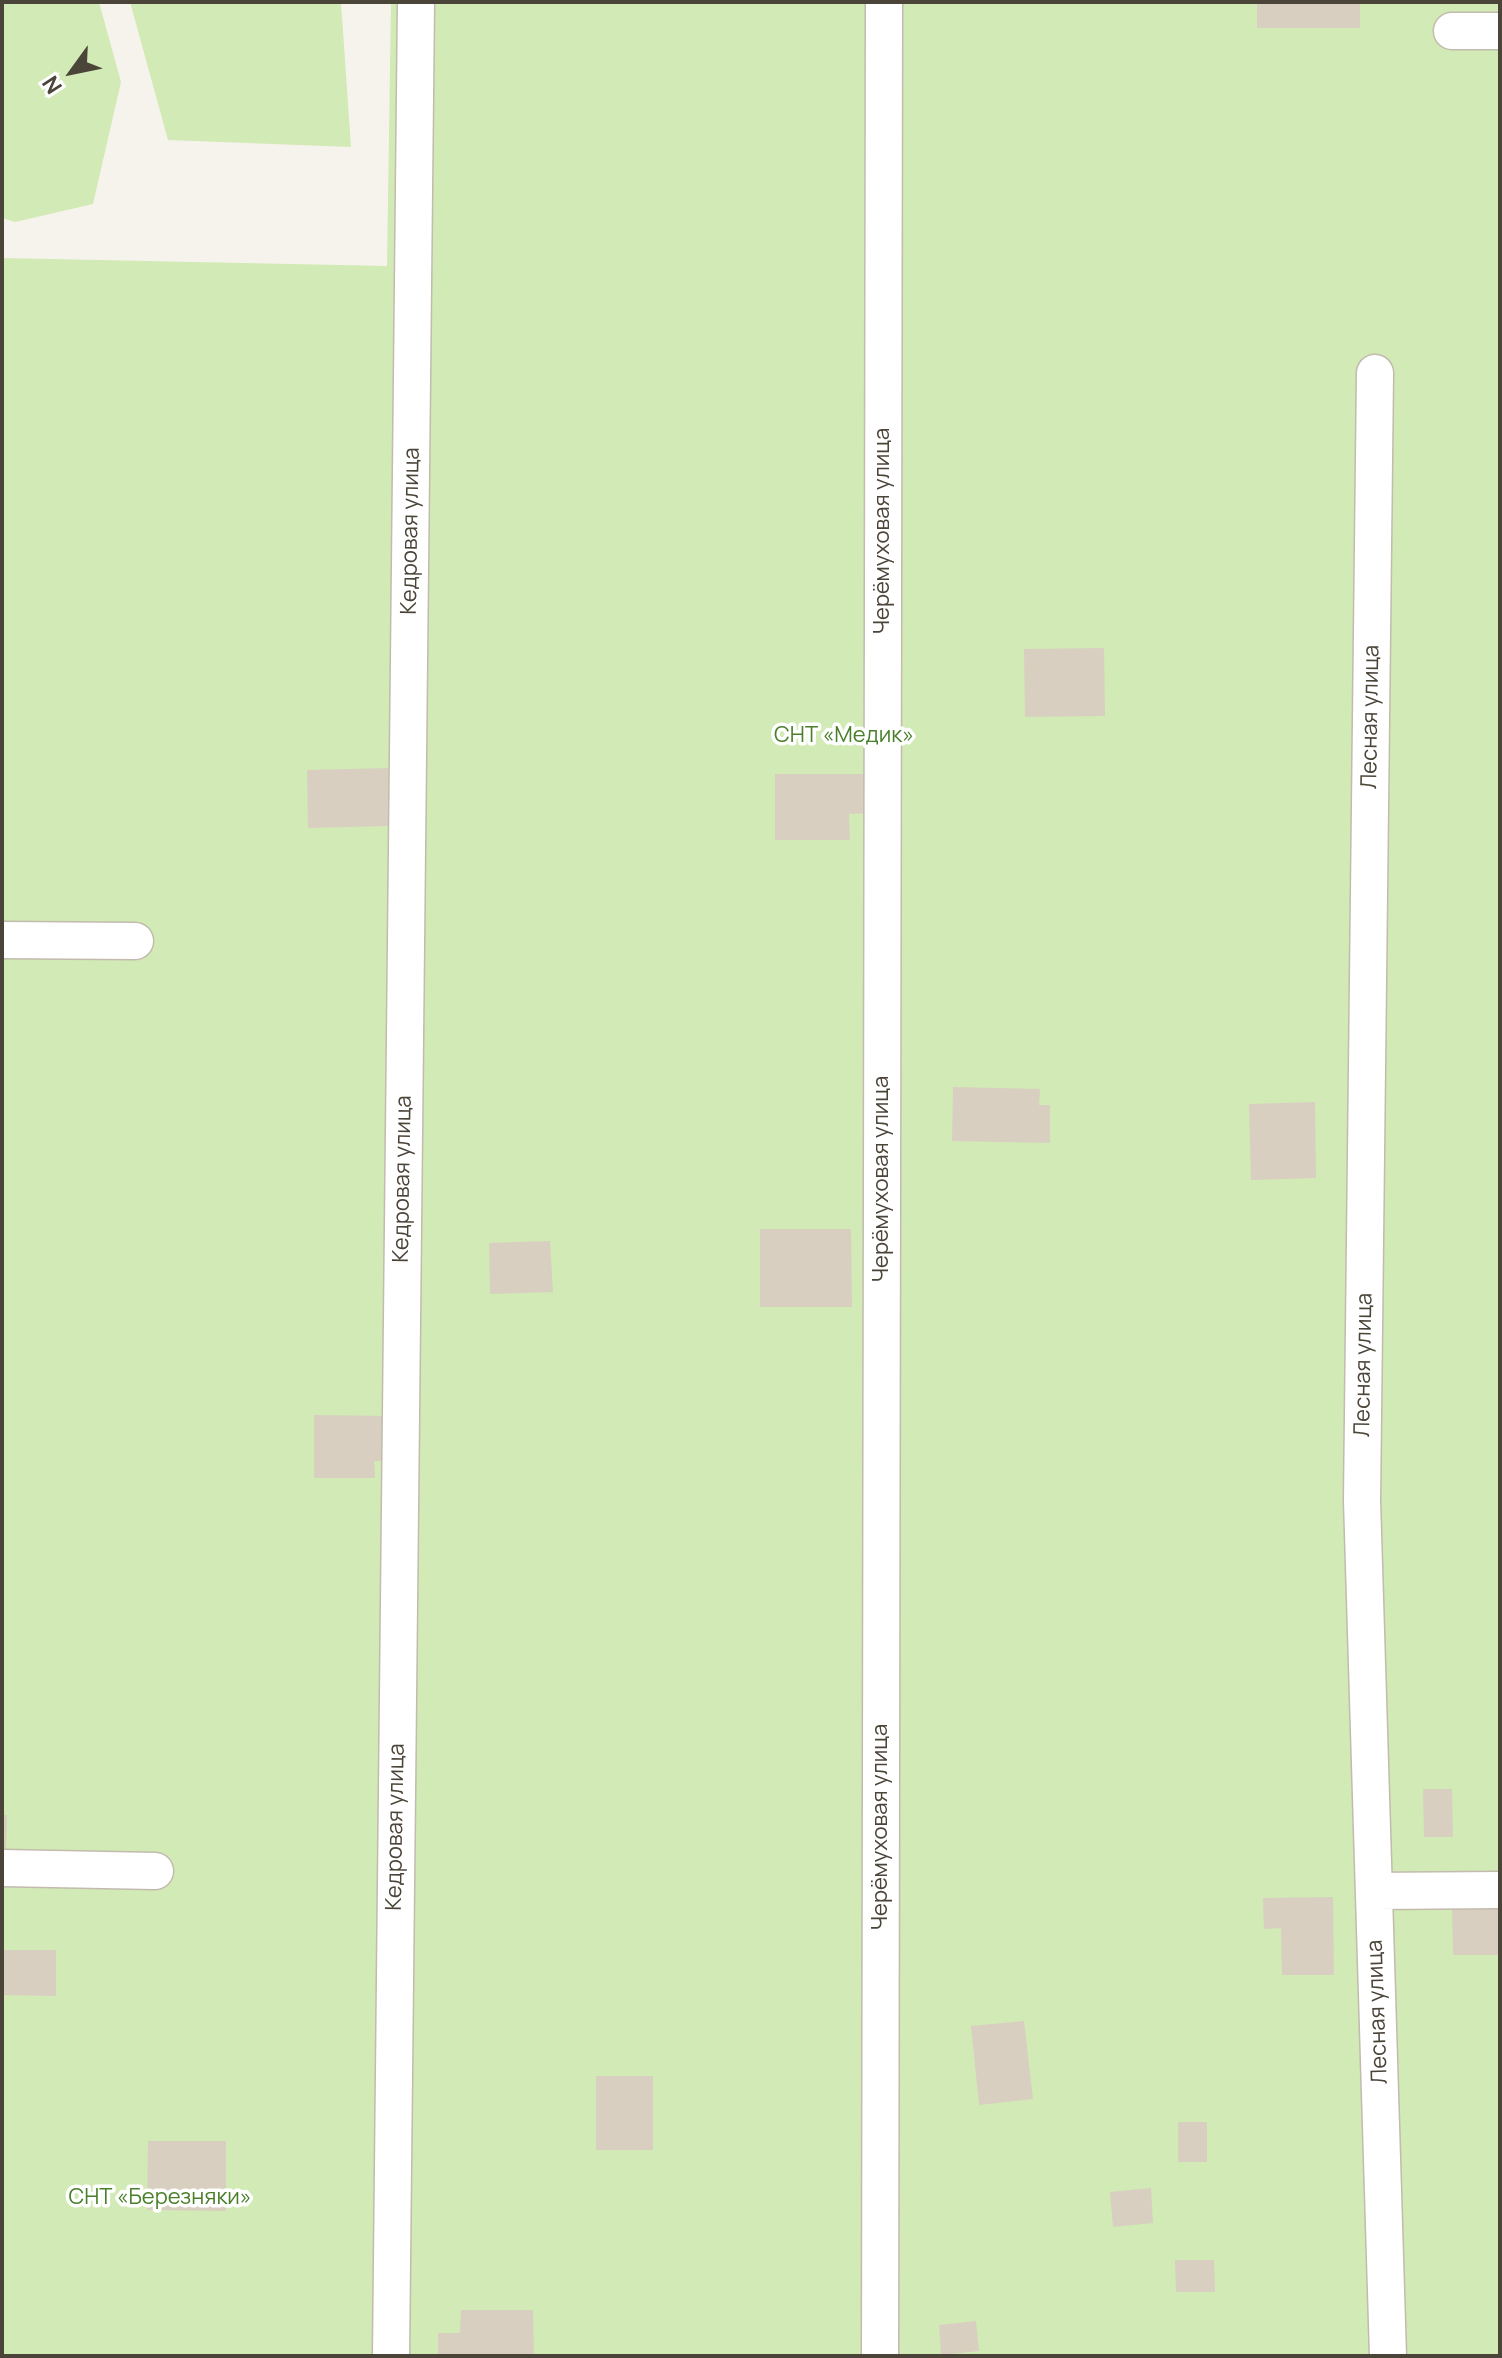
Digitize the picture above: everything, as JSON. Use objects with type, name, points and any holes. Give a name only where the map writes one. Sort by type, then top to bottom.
[{"type":"street","name":"Кедровая улица","points":[[391,2356],[416,2]]},
{"type":"street","name":"Черёмуховая улица","points":[[880,2356],[884,2]]},
{"type":"street","points":[[1452,31],[1500,31]]},
{"type":"street","name":"Лесная улица","points":[[1375,373],[1362,1500],[1388,2356]]},
{"type":"street","points":[[2,940],[135,941]]},
{"type":"street","points":[[2,1868],[155,1871]]},
{"type":"street","points":[[1374,1891],[1500,1890]]},
{"type":"green space","points":[[2,2],[99,2],[121,82],[93,204],[15,222],[2,218]]},
{"type":"green space","points":[[130,2],[341,2],[351,147],[168,140]]},
{"type":"green space","name":"СНТ «Медик»","points":[[391,2],[1500,2],[1500,2356],[2,2356],[2,258],[387,266]]},
{"type":"building","points":[[1257,2],[1360,2],[1360,28],[1257,28]]},
{"type":"building","points":[[1104,648],[1105,716],[1025,717],[1024,649]]},
{"type":"building","points":[[389,768],[390,826],[308,828],[307,770]]},
{"type":"building","points":[[775,774],[872,774],[871,813],[849,814],[850,840],[775,840]]},
{"type":"building","points":[[953,1087],[1040,1089],[1039,1105],[1050,1105],[1050,1143],[952,1141]]},
{"type":"building","points":[[1315,1102],[1316,1178],[1251,1180],[1249,1104]]},
{"type":"building","points":[[760,1229],[851,1229],[852,1307],[760,1307]]},
{"type":"building","points":[[550,1241],[553,1292],[490,1294],[489,1243]]},
{"type":"building","points":[[314,1415],[389,1416],[389,1461],[374,1461],[375,1478],[314,1478]]},
{"type":"building","points":[[1423,1789],[1452,1789],[1453,1837],[1424,1837]]},
{"type":"building","points":[[2,1815],[7,1815],[6,1854],[2,1854]]},
{"type":"building","points":[[1333,1897],[1334,1975],[1282,1975],[1281,1928],[1264,1929],[1263,1898]]},
{"type":"building","points":[[1500,1907],[1500,1955],[1453,1955],[1452,1908]]},
{"type":"building","points":[[2,1950],[56,1950],[56,1996],[2,1995]]},
{"type":"building","points":[[1024,2021],[1033,2099],[979,2105],[971,2026]]},
{"type":"building","points":[[596,2076],[653,2076],[653,2150],[596,2150]]},
{"type":"building","points":[[1178,2122],[1207,2122],[1207,2162],[1178,2162]]},
{"type":"building","points":[[148,2141],[226,2141],[226,2211],[147,2210]]},
{"type":"building","points":[[1151,2188],[1153,2223],[1113,2227],[1110,2192]]},
{"type":"building","points":[[1175,2260],[1214,2260],[1215,2292],[1176,2292]]},
{"type":"building","points":[[461,2310],[533,2310],[534,2356],[438,2356],[438,2333],[460,2333]]},
{"type":"building","points":[[976,2321],[979,2351],[941,2355],[939,2325]]},
{"type":"park label","name":"СНТ «Березняки»","points":[[160,2198]]}]
